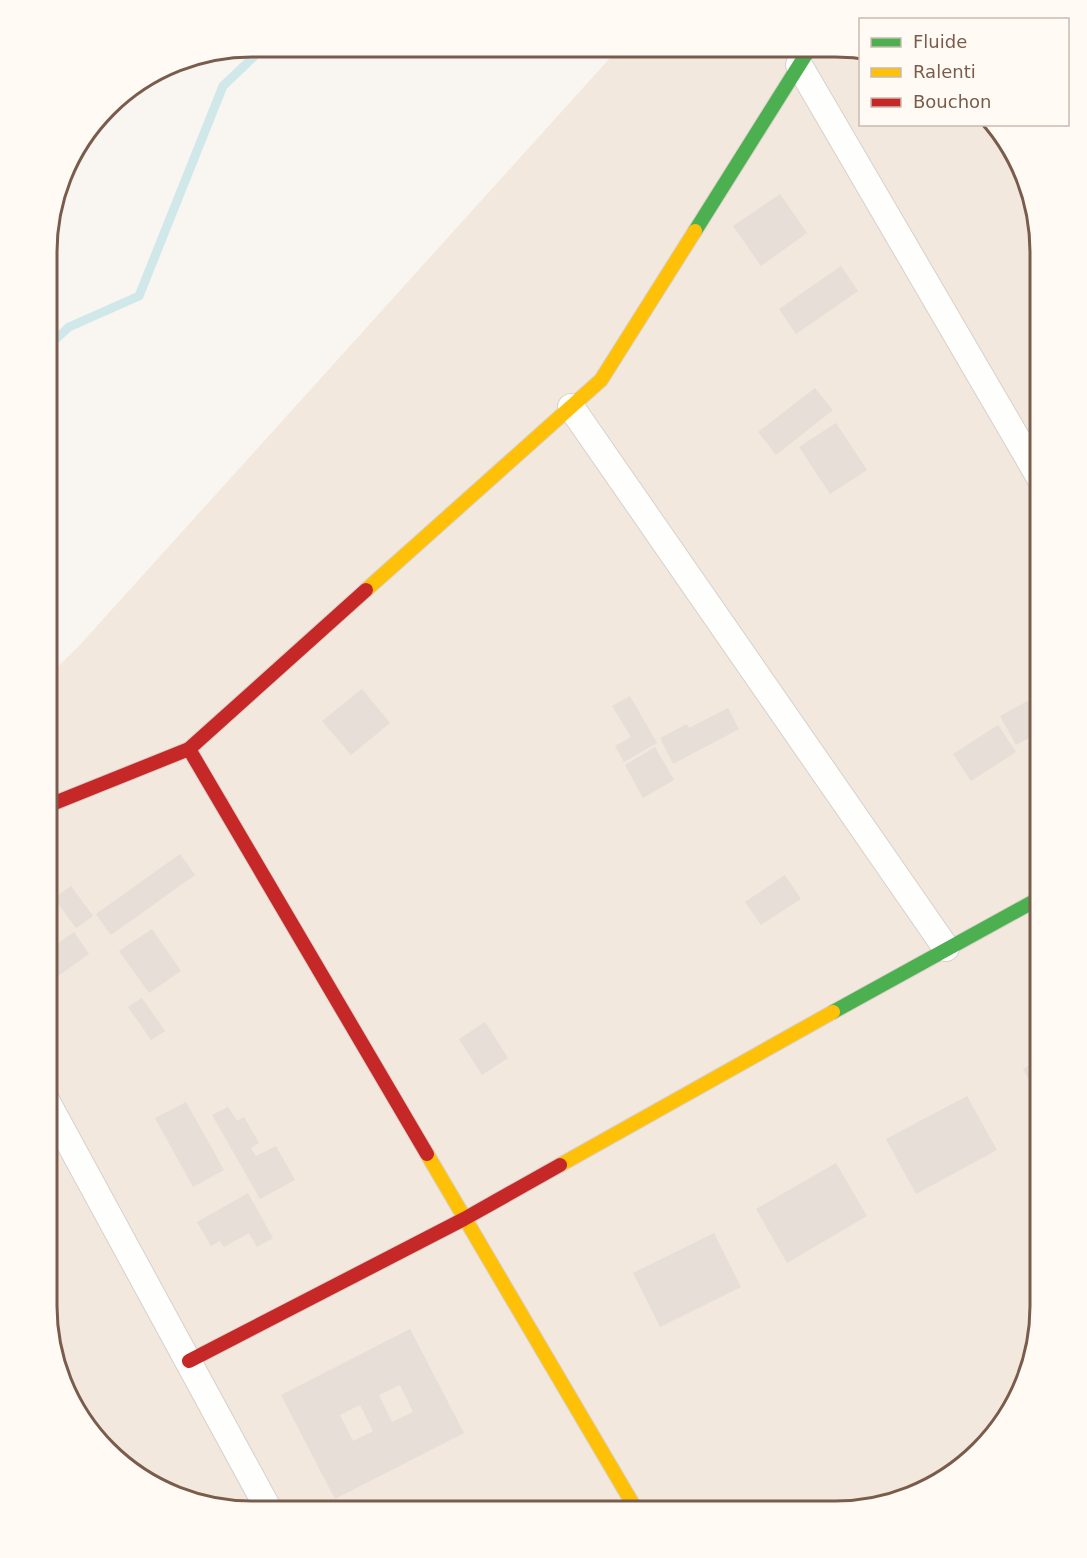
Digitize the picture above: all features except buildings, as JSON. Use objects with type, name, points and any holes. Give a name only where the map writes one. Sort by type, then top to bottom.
[{"type":"street","points":[[57,802],[189,749],[601,380],[804,57],[1030,460]]},
{"type":"street","points":[[571,407],[946,948]]},
{"type":"street","points":[[189,749],[631,1501]]},
{"type":"street","points":[[189,1361],[464,1219],[946,948],[1030,903]]},
{"type":"street","points":[[57,1120],[264,1501]]},
{"type":"shaded area","points":[[611,57],[859,59],[859,126],[984,126],[997,143],[1015,177],[1028,226],[1030,252],[1030,1319],[1020,1369],[997,1415],[982,1435],[944,1468],[910,1486],[861,1499],[835,1501],[252,1501],[201,1494],[177,1486],[154,1475],[123,1453],[105,1435],[77,1392],[67,1369],[57,1319],[57,667],[78,647]]},
{"type":"waterway","points":[[57,338],[69,327],[139,296],[223,86],[253,57]]},
{"type":"traffic: fast","points":[[695,231],[804,57]]},
{"type":"traffic: fast","points":[[833,1012],[1030,904]]},
{"type":"traffic: slow","points":[[366,590],[601,380],[695,231]]},
{"type":"traffic: slow","points":[[560,1165],[833,1012]]},
{"type":"traffic: slow","points":[[427,1154],[631,1501]]},
{"type":"traffic: jam","points":[[57,802],[189,749],[366,590]]},
{"type":"traffic: jam","points":[[189,749],[427,1154]]},
{"type":"traffic: jam","points":[[189,1361],[464,1219],[560,1165]]}]
